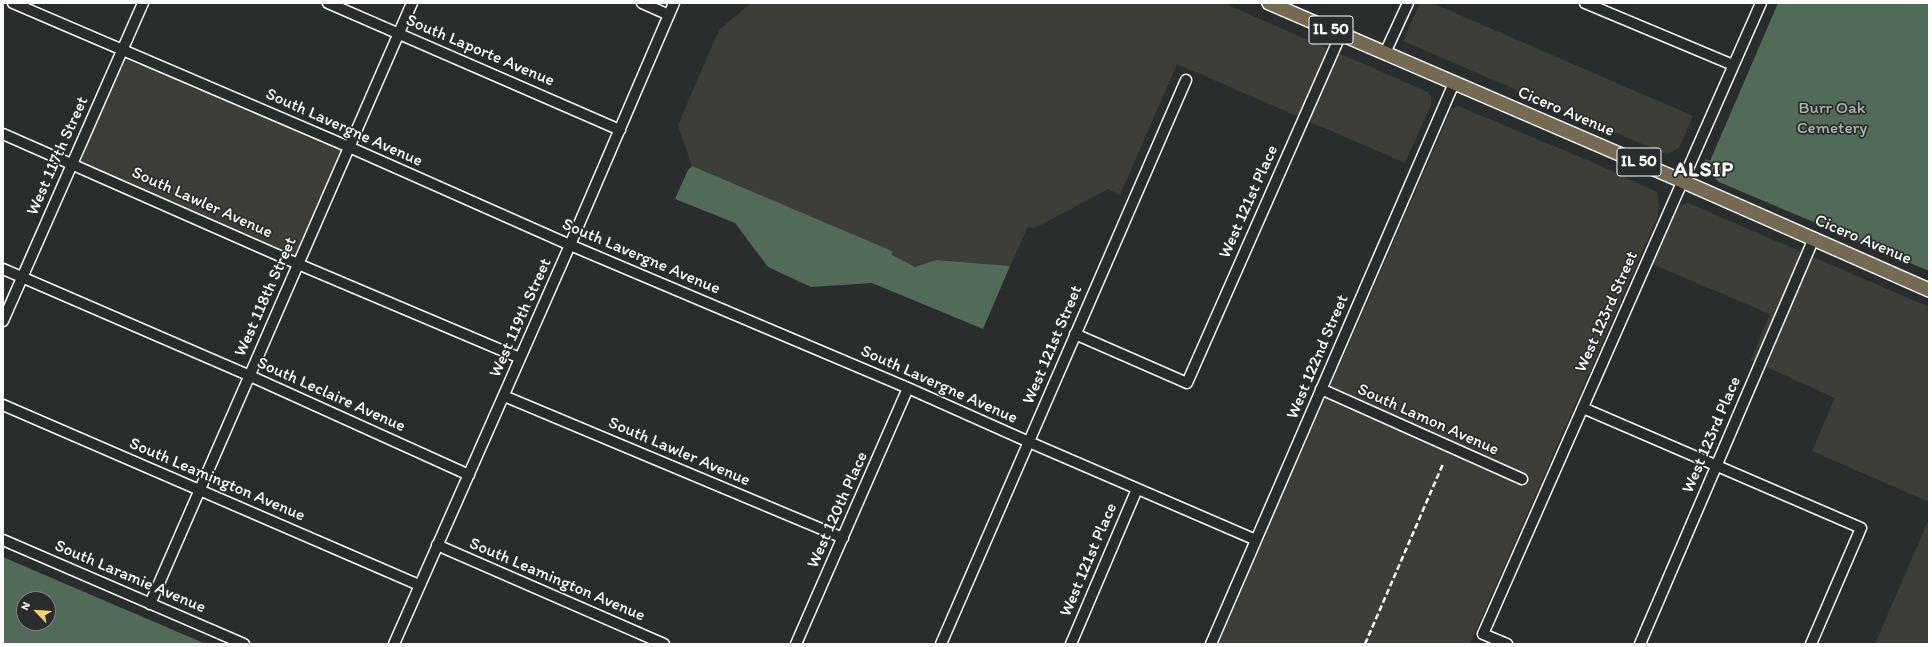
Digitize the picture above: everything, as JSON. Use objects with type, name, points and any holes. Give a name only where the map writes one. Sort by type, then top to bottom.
[{"type":"main road","name":"Cicero Avenue","points":[[1269,3],[1929,288]]},
{"type":"street","name":"South Lavergne Avenue","points":[[13,3],[349,147],[570,245],[908,388],[1028,442],[1256,540]]},
{"type":"street","name":"West 117th Street","points":[[3,321],[142,3]]},
{"type":"street","name":"South Laporte Avenue","points":[[328,3],[620,130]]},
{"type":"street","name":"West 118th Street","points":[[150,604],[248,375],[412,3]]},
{"type":"street","points":[[642,3],[669,15]]},
{"type":"street","name":"West 119th Street","points":[[394,644],[419,584],[469,475],[570,245],[674,3]]},
{"type":"street","points":[[1385,54],[1408,3]]},
{"type":"street","points":[[1585,3],[1733,65]]},
{"type":"street","name":"West 123rd Street","points":[[1506,644],[1483,634],[1761,3]]},
{"type":"street","name":"West 121st Place","points":[[1075,334],[1187,383],[1340,34]]},
{"type":"street","name":"West 121st Street","points":[[941,644],[1186,80]]},
{"type":"street","name":"West 122nd Street","points":[[1211,644],[1454,83]]},
{"type":"street","name":"South Lawler Avenue","points":[[3,134],[73,163],[298,264],[520,358]]},
{"type":"street","name":"West 123rd Place","points":[[1640,644],[1814,238]]},
{"type":"street","name":"South Leclaire Avenue","points":[[3,269],[248,375],[469,475]]},
{"type":"street","name":"West 120th Place","points":[[796,644],[908,388]]},
{"type":"street","name":"South Lamon Avenue","points":[[1321,389],[1522,479]]},
{"type":"street","name":"South Lawler Avenue","points":[[504,396],[842,538]]},
{"type":"street","name":"South Leamington Avenue","points":[[3,405],[419,584]]},
{"type":"street","points":[[1583,408],[1861,528],[1811,644]]},
{"type":"street","name":"West 121st Place","points":[[1071,644],[1137,489]]},
{"type":"street","name":"South Laramie Avenue","points":[[3,540],[244,644]]},
{"type":"street","name":"South Leamington Avenue","points":[[437,546],[664,644]]},
{"type":"shaded area","points":[[751,3],[1223,3],[1428,92],[1431,97],[1431,105],[1405,163],[1177,64],[1120,195],[1108,189],[1035,228],[1028,227],[1010,266],[936,260],[915,267],[892,255],[891,251],[692,166],[678,125],[719,30]]},
{"type":"shaded area","points":[[1420,3],[1432,3],[1693,116],[1679,148],[1669,154],[1663,153],[1403,41]]},
{"type":"shaded area","points":[[123,56],[342,149],[296,256],[77,161]]},
{"type":"shaded area","points":[[1458,106],[1592,162],[1657,192],[1659,204],[1658,216],[1470,644],[1218,644],[1451,110]]},
{"type":"shaded area","points":[[1688,203],[1929,307],[1929,502],[1812,451],[1835,398],[1751,360],[1770,314],[1652,264],[1679,206]]},
{"type":"shaded area","points":[[1929,519],[1929,644],[1875,644]]},
{"type":"green space","name":"Burr Oak Cemetery","points":[[1778,3],[1929,3],[1929,271],[1719,182],[1708,172],[1705,159],[1710,161]]},
{"type":"green space","points":[[692,166],[892,251],[892,255],[915,267],[936,260],[1010,266],[983,329],[872,283],[811,287],[768,267],[735,223],[675,199],[688,170]]},
{"type":"green space","points":[[3,557],[206,644],[3,644]]},
{"type":"railway","points":[[1365,644],[1443,464]]},
{"type":"district","name":"ALSIP","points":[[1704,171]]}]
